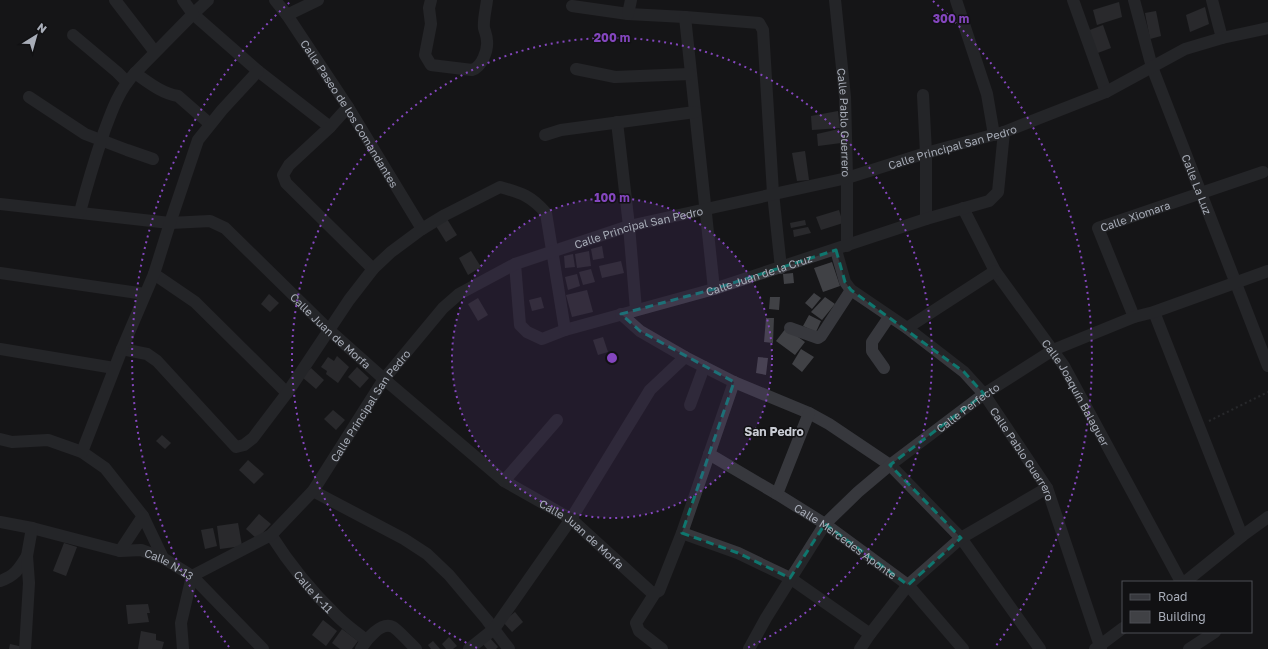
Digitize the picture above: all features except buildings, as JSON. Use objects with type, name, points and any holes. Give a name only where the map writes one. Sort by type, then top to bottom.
[{"type":"street","points":[[115,0],[155,52]]},
{"type":"street","points":[[183,0],[193,14],[258,71],[330,127]]},
{"type":"street","points":[[80,212],[93,164],[116,100],[131,77],[208,0]]},
{"type":"street","name":"Calle Paseo de los Comandantes","points":[[275,0],[287,15],[348,107],[422,229]]},
{"type":"street","points":[[287,15],[318,0]]},
{"type":"street","points":[[431,0],[429,8],[431,24],[425,55],[431,65],[472,70],[480,64],[487,45],[484,27],[487,0]]},
{"type":"street","points":[[628,14],[631,0]]},
{"type":"street","name":"Calle Pablo Guerrero","points":[[835,0],[844,97],[847,178],[842,248],[845,282],[851,290],[907,328],[964,372],[984,394],[1047,488],[1099,648]]},
{"type":"street","name":"Calle Juan de la Cruz","points":[[516,264],[520,325],[527,332],[542,339],[565,330],[714,289],[842,248],[926,219],[989,201],[998,192],[999,133],[956,0]]},
{"type":"street","points":[[1073,0],[1106,92]]},
{"type":"street","name":"Calle La Luz","points":[[1134,0],[1152,67],[1268,366]]},
{"type":"street","points":[[1212,0],[1222,38]]},
{"type":"street","points":[[572,6],[628,14],[759,23],[763,30],[773,193],[781,268]]},
{"type":"street","points":[[685,17],[714,289]]},
{"type":"street","name":"Calle Principal San Pedro","points":[[192,576],[270,535],[313,492],[384,379],[430,323],[459,294],[516,264],[553,250],[629,226],[773,193],[847,178],[926,153],[999,133],[1106,92],[1186,49],[1222,38],[1268,28]]},
{"type":"street","points":[[73,35],[117,72],[172,95],[178,96],[210,124]]},
{"type":"street","points":[[576,70],[615,77],[690,74]]},
{"type":"street","points":[[82,452],[114,368],[154,274],[198,140],[210,124],[258,71]]},
{"type":"street","points":[[924,95],[926,219]]},
{"type":"street","points":[[29,97],[85,134],[153,159]]},
{"type":"street","points":[[348,107],[330,127],[289,165],[283,175],[286,183],[373,269]]},
{"type":"street","points":[[545,135],[561,130],[695,112]]},
{"type":"street","points":[[616,122],[629,226],[636,310]]},
{"type":"street","name":"Calle Xiomara","points":[[1134,317],[1098,228],[1263,172]]},
{"type":"street","points":[[122,349],[147,354],[158,361],[236,447],[244,445],[253,438],[287,393],[349,300],[373,269],[391,252],[422,229],[445,215],[500,187],[520,192],[535,201],[546,213],[565,330]]},
{"type":"street","name":"Calle Juan de Morfa","points":[[0,204],[170,223],[210,220],[224,228],[329,330],[504,481],[571,520],[650,591],[657,592]]},
{"type":"street","name":"Calle Joaquín Balaguer","points":[[963,208],[995,271],[1064,366],[1180,581]]},
{"type":"street","points":[[907,328],[995,271]]},
{"type":"street","name":"Calle Perfecto","points":[[749,649],[790,578],[825,524],[858,492],[984,394],[1053,350],[1134,317],[1154,312],[1268,271]]},
{"type":"street","points":[[0,273],[145,294]]},
{"type":"street","points":[[154,274],[195,302],[287,393]]},
{"type":"street","points":[[790,328],[818,338],[821,336],[851,290]]},
{"type":"street","points":[[1154,312],[1242,536]]},
{"type":"street","points":[[621,314],[640,331],[684,357],[734,382],[809,413],[829,424],[890,466],[962,538],[1040,649]]},
{"type":"street","points":[[884,368],[872,350],[872,342],[889,317]]},
{"type":"street","points":[[0,349],[114,368]]},
{"type":"street","points":[[469,649],[494,629],[571,520],[650,390],[684,357]]},
{"type":"street","points":[[690,404],[704,366]]},
{"type":"street","points":[[655,647],[639,631],[636,623],[657,592],[682,534],[734,382]]},
{"type":"street","points":[[777,494],[809,413]]},
{"type":"street","points":[[504,481],[557,420]]},
{"type":"street","points":[[0,439],[12,442],[48,440],[82,452],[105,468],[143,516],[163,558]]},
{"type":"street","name":"Calle Mercedes Aponte","points":[[709,454],[825,524],[908,585],[963,649]]},
{"type":"street","points":[[862,648],[870,634],[908,585],[962,538],[1047,488]]},
{"type":"street","points":[[313,492],[404,539],[428,554],[449,575],[509,649]]},
{"type":"street","points":[[120,550],[143,516]]},
{"type":"street","points":[[1186,581],[1268,517]]},
{"type":"street","name":"Calle N-13","points":[[0,522],[32,528],[120,550],[141,550],[163,558],[192,576],[263,649]]},
{"type":"street","points":[[26,649],[29,583],[27,556],[32,528]]},
{"type":"street","points":[[682,534],[738,553],[790,578],[870,634]]},
{"type":"street","name":"Calle K-11","points":[[270,535],[290,564],[313,592],[363,644]]},
{"type":"street","points":[[0,581],[18,571],[27,556]]},
{"type":"street","points":[[183,649],[181,623],[192,576]]},
{"type":"street","points":[[363,644],[374,632],[386,626],[393,627],[416,649]]},
{"type":"street","points":[[1099,648],[1122,629]]},
{"type":"street","points":[[1189,649],[1210,633]]},
{"type":"path","points":[[1199,426],[1268,392]]},
{"type":"highlighted area","points":[[836,250],[845,282],[851,290],[964,372],[984,394],[890,465],[961,538],[908,585],[825,524],[790,578],[738,553],[682,533],[734,382],[640,331],[621,314],[714,289]]},
{"type":"district","name":"San Pedro","points":[[774,431]]}]
